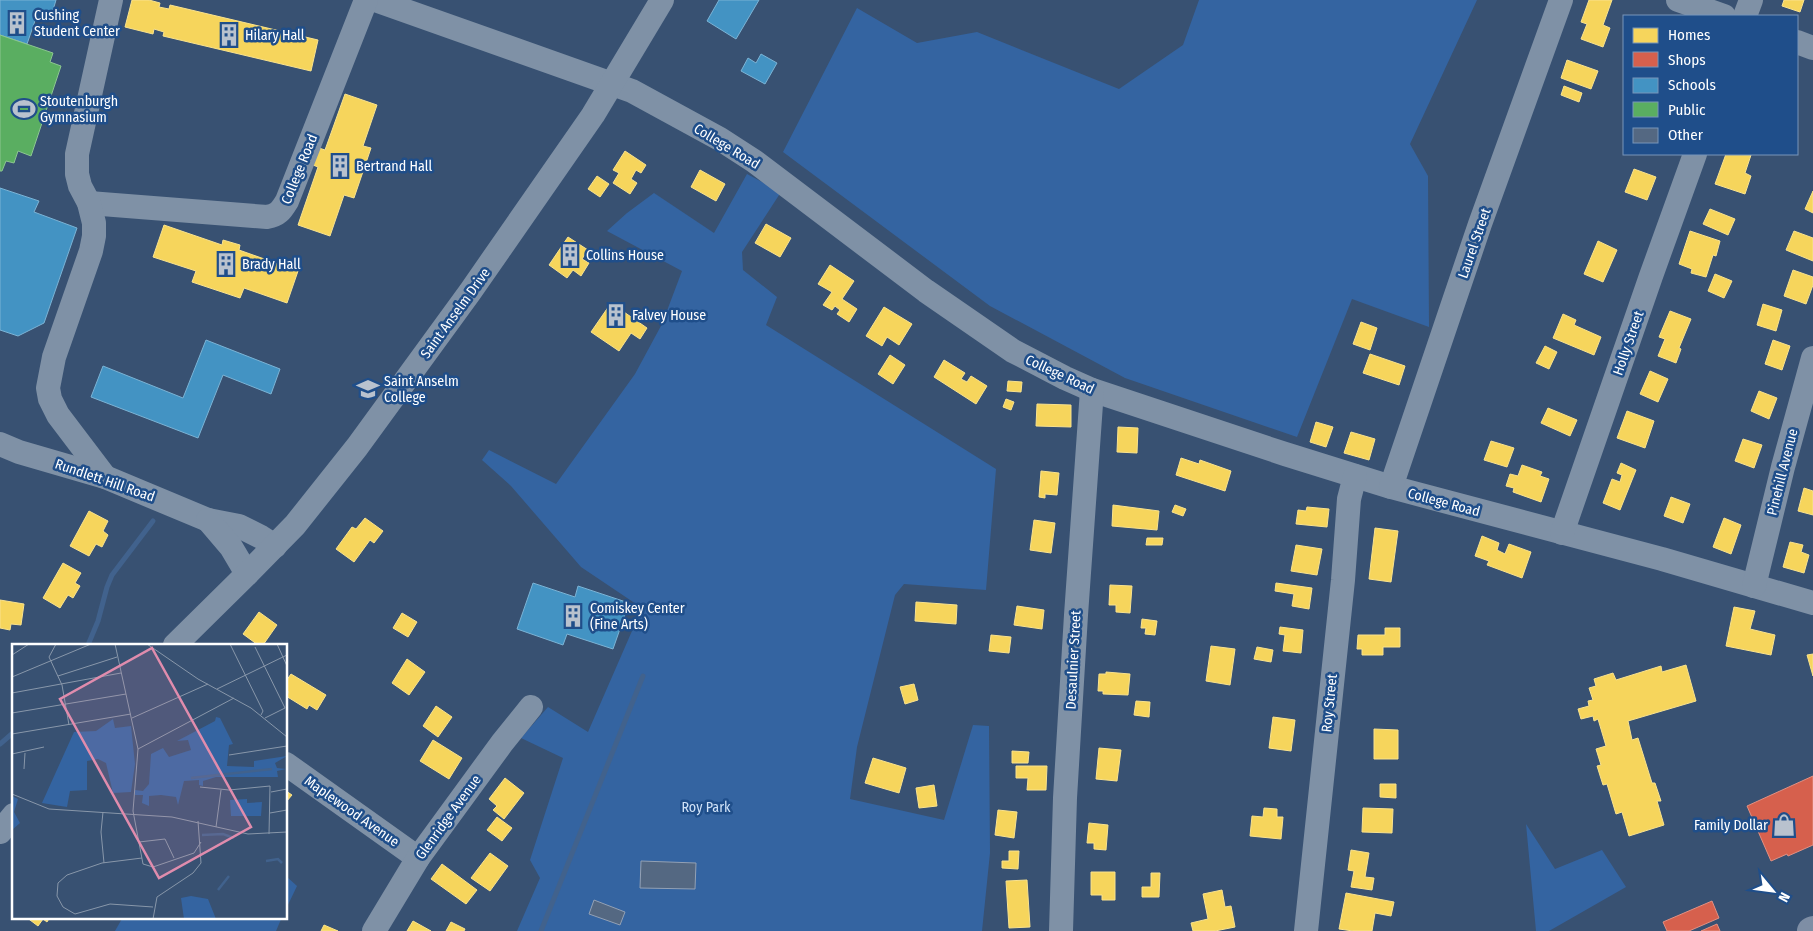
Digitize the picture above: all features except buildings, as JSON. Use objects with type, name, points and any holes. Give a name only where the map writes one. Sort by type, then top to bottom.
[{"type":"street","points":[[105,478],[58,415],[50,399],[48,388],[54,357],[93,241],[94,223],[89,203],[80,186],[77,174],[78,154],[112,0]]},
{"type":"street","name":"College Road","points":[[89,203],[267,217],[276,216],[282,211],[287,202],[366,0]]},
{"type":"street","name":"College Road","points":[[375,0],[632,91],[731,146],[778,178],[926,291],[982,331],[1038,365],[1092,390],[1284,454],[1391,487],[1662,559],[1813,603]]},
{"type":"street","name":"Saint Anselm Drive","points":[[175,644],[275,546],[316,500],[417,366],[571,147],[612,84],[662,0]]},
{"type":"street","name":"Laurel Street","points":[[1391,487],[1480,224],[1561,0]]},
{"type":"street","points":[[1678,0],[1721,15]]},
{"type":"street","points":[[1745,15],[1751,0]]},
{"type":"street","points":[[1798,42],[1813,48]]},
{"type":"street","name":"Holly Street","points":[[1562,533],[1647,285],[1695,155]]},
{"type":"street","name":"Pinehill Avenue","points":[[1754,586],[1783,467],[1813,358]]},
{"type":"street","name":"Desaulnier Street","points":[[1061,931],[1065,798],[1092,390]]},
{"type":"street","name":"Rundlett Hill Road","points":[[0,444],[19,452],[105,478],[208,520],[239,526],[275,546]]},
{"type":"street","name":"Roy Street","points":[[1306,931],[1350,499],[1355,476]]},
{"type":"street","name":"Rundlett Hill Road","points":[[208,520],[231,547],[247,574]]},
{"type":"street","name":"Glenridge Avenue","points":[[374,931],[418,858],[502,743],[531,707]]},
{"type":"street","name":"Maplewood Avenue","points":[[288,765],[418,858]]},
{"type":"street","points":[[0,832],[12,817]]},
{"type":"green space","points":[[1199,0],[1477,0],[1410,144],[1428,176],[1429,327],[1352,299],[1297,437],[1125,378],[990,306],[783,152],[857,8],[917,43],[977,32],[1119,89],[1183,45]]},
{"type":"green space","name":"Roy Park","points":[[747,174],[781,192],[742,252],[743,270],[777,297],[766,325],[996,469],[986,590],[904,584],[895,595],[857,747],[850,799],[944,820],[973,725],[989,726],[990,853],[982,931],[517,931],[540,878],[530,860],[563,758],[521,738],[548,707],[588,732],[642,608],[581,567],[511,486],[482,460],[489,450],[556,484],[635,374],[662,324],[682,271],[607,231],[654,193],[714,233]]},
{"type":"green space","points":[[1526,824],[1555,869],[1602,850],[1626,887],[1549,931],[1536,931]]},
{"type":"green space","points":[[288,878],[297,886],[288,905]]},
{"type":"green space","points":[[122,918],[282,918],[276,931],[115,931]]},
{"type":"waterway","points":[[88,644],[98,621],[112,575],[153,521]]},
{"type":"waterway","points":[[541,931],[643,676]]},
{"type":"waterway","points":[[0,744],[12,734]]},
{"type":"place","name":"Cushing Student Center","points":[[17,23]]},
{"type":"place","name":"Hilary Hall","points":[[229,35]]},
{"type":"place","name":"Stoutenburgh Gymnasium","points":[[24,109]]},
{"type":"place","name":"Bertrand Hall","points":[[340,166]]},
{"type":"place","name":"Collins House","points":[[570,255]]},
{"type":"place","name":"Brady Hall","points":[[226,264]]},
{"type":"place","name":"Falvey House","points":[[616,315]]},
{"type":"place","name":"Saint Anselm College","points":[[368,389]]},
{"type":"place","name":"Comiskey Center (Fine Arts)","points":[[573,616]]},
{"type":"place","name":"Family Dollar","points":[[1784,825]]}]
